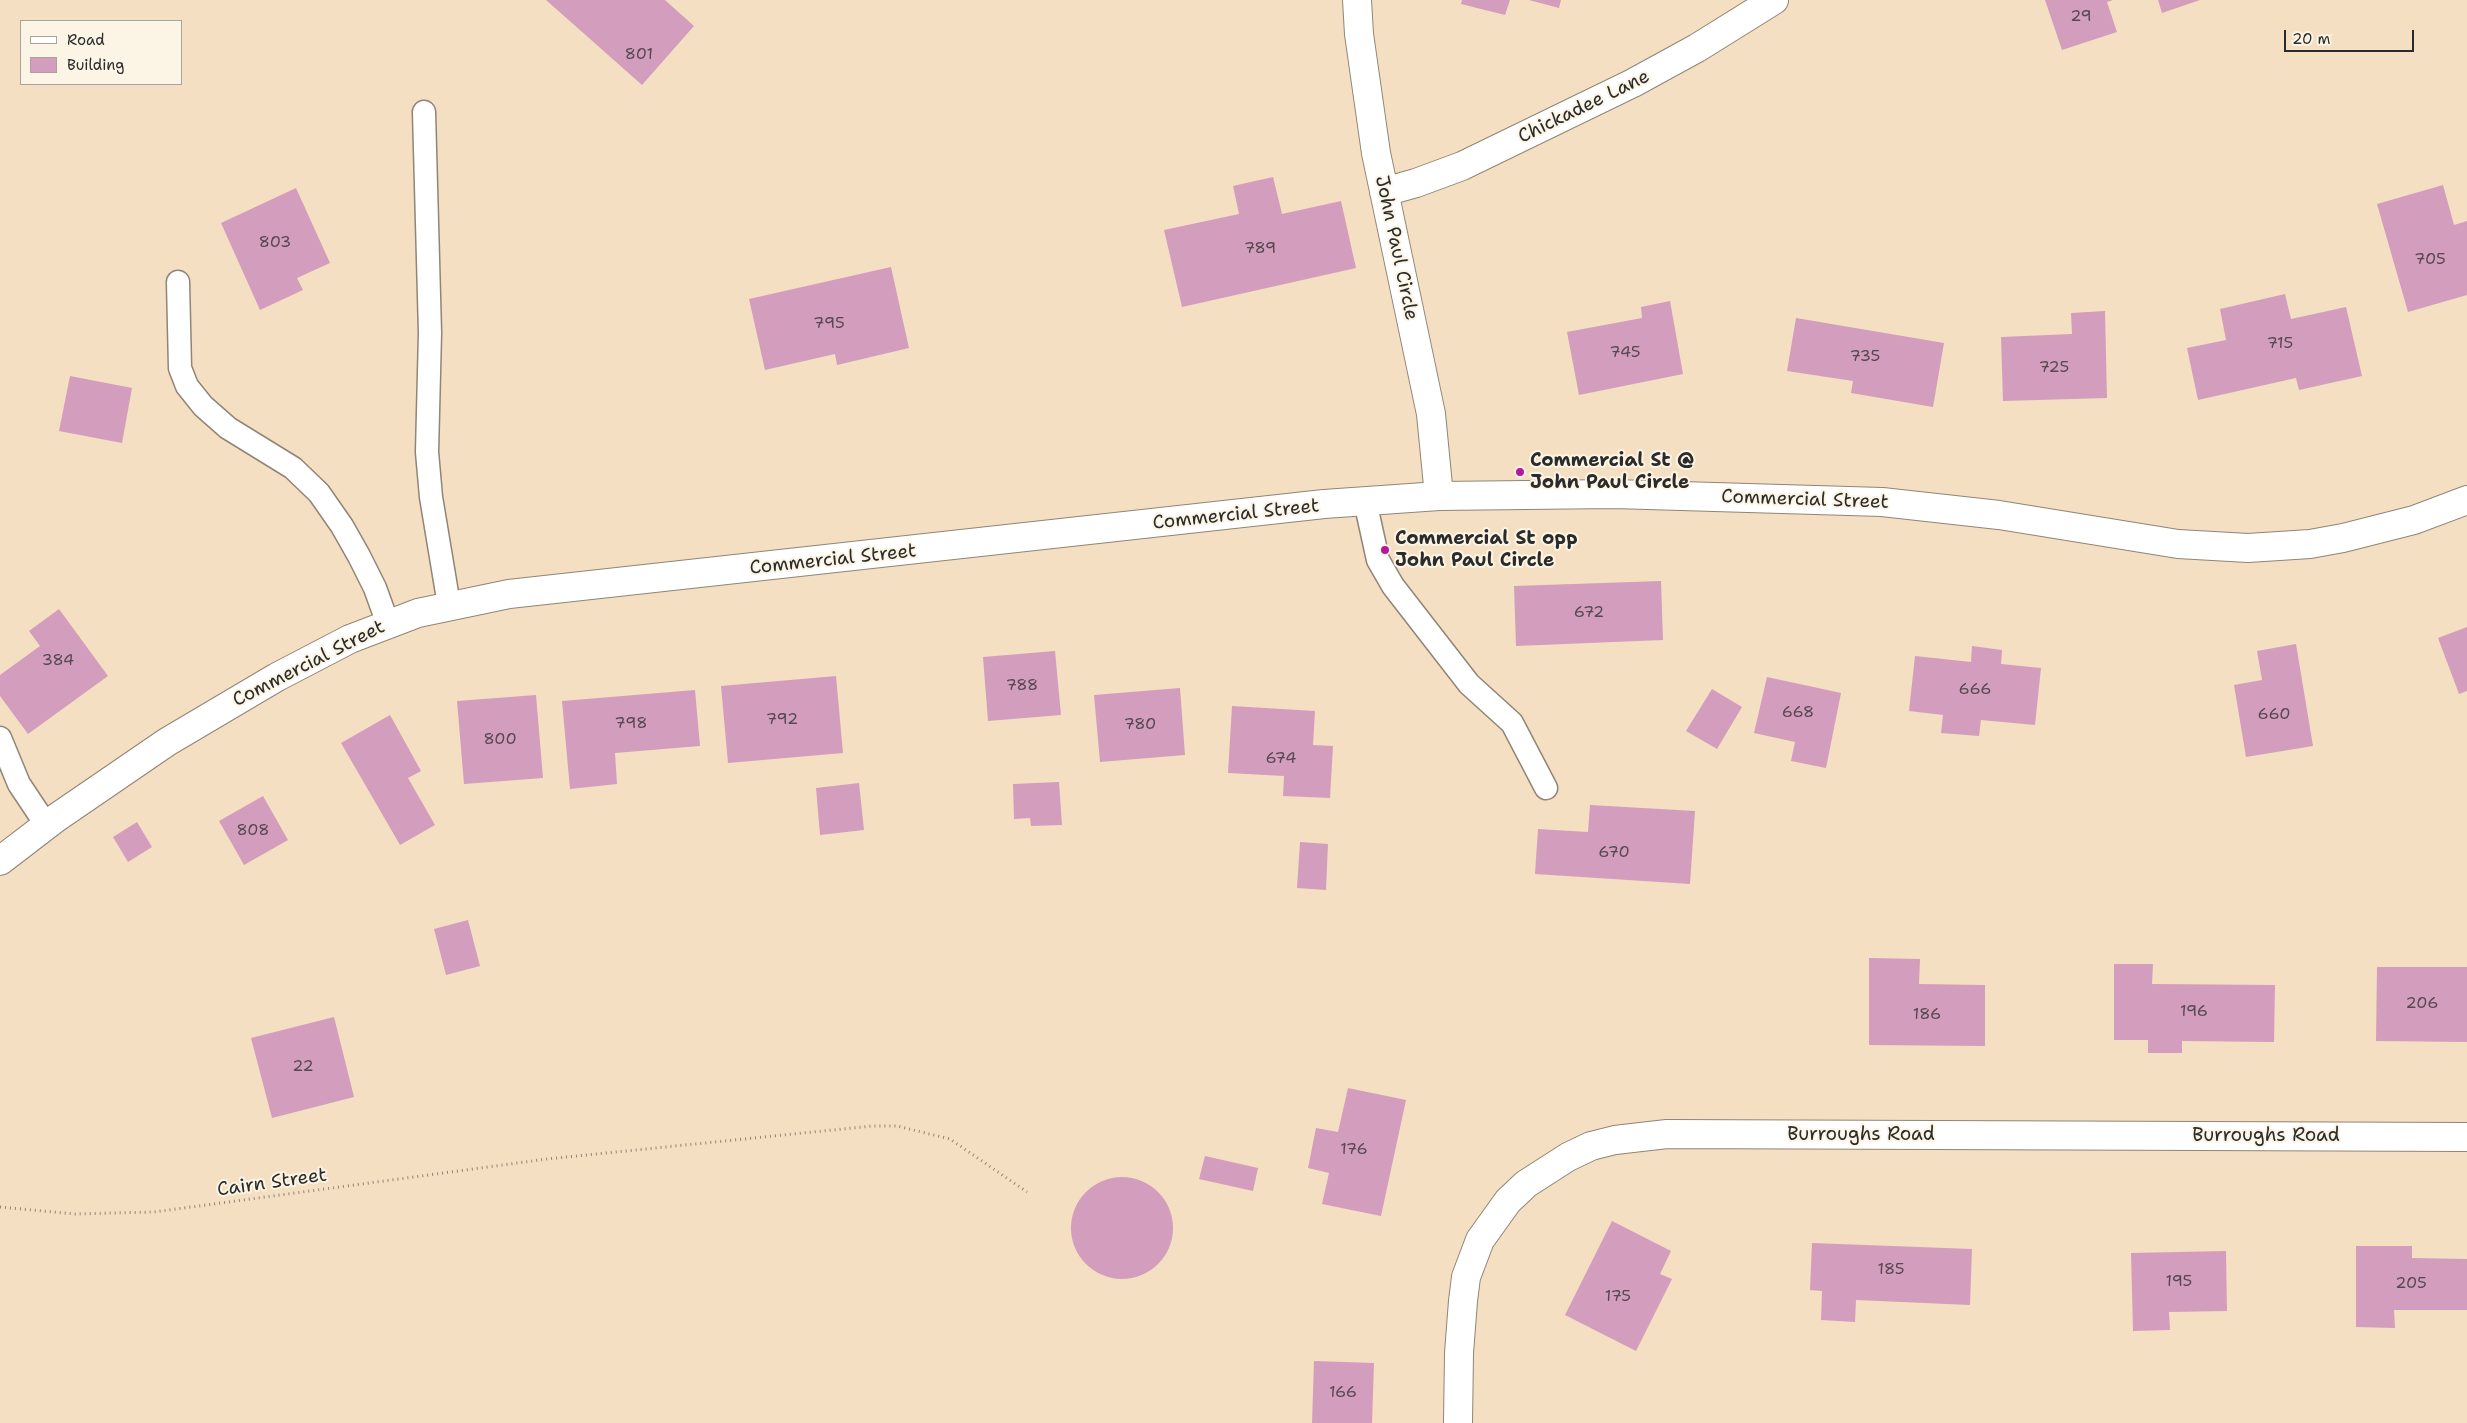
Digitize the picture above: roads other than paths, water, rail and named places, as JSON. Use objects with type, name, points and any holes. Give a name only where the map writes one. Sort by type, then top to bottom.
[{"type":"main road","name":"John Paul Circle","points":[[1357,0],[1365,80],[1384,192],[1431,414],[1439,496]]},
{"type":"main road","name":"Chickadee Lane","points":[[1384,192],[1416,183],[1462,166],[1608,96],[1697,48],[1774,0]]},
{"type":"main road","name":"Commercial Street","points":[[0,861],[131,766],[208,717],[350,639],[388,624],[449,605],[509,594],[1365,501],[1439,496],[1614,494],[1882,502],[1999,515],[2178,544],[2248,548],[2310,544],[2343,538],[2405,522],[2467,500]]},
{"type":"main road","name":"Burroughs Road","points":[[1458,1423],[1459,1352],[1463,1301],[1466,1277],[1480,1240],[1508,1201],[1526,1184],[1568,1157],[1592,1146],[1615,1140],[1667,1134],[2467,1136]]},
{"type":"lane","points":[[424,112],[430,333],[428,452],[431,497],[449,605]]},
{"type":"lane","points":[[178,282],[180,368],[187,386],[203,406],[228,428],[293,468],[319,494],[342,526],[359,556],[375,588],[388,624]]},
{"type":"lane","points":[[1365,501],[1378,560],[1394,586],[1469,684],[1512,723],[1546,788]]},
{"type":"lane","points":[[0,738],[19,784],[52,822]]},
{"type":"place","name":"Commercial St @ John Paul Circle","points":[[1520,472]]},
{"type":"place","name":"Commercial St opp John Paul Circle","points":[[1385,550]]}]
